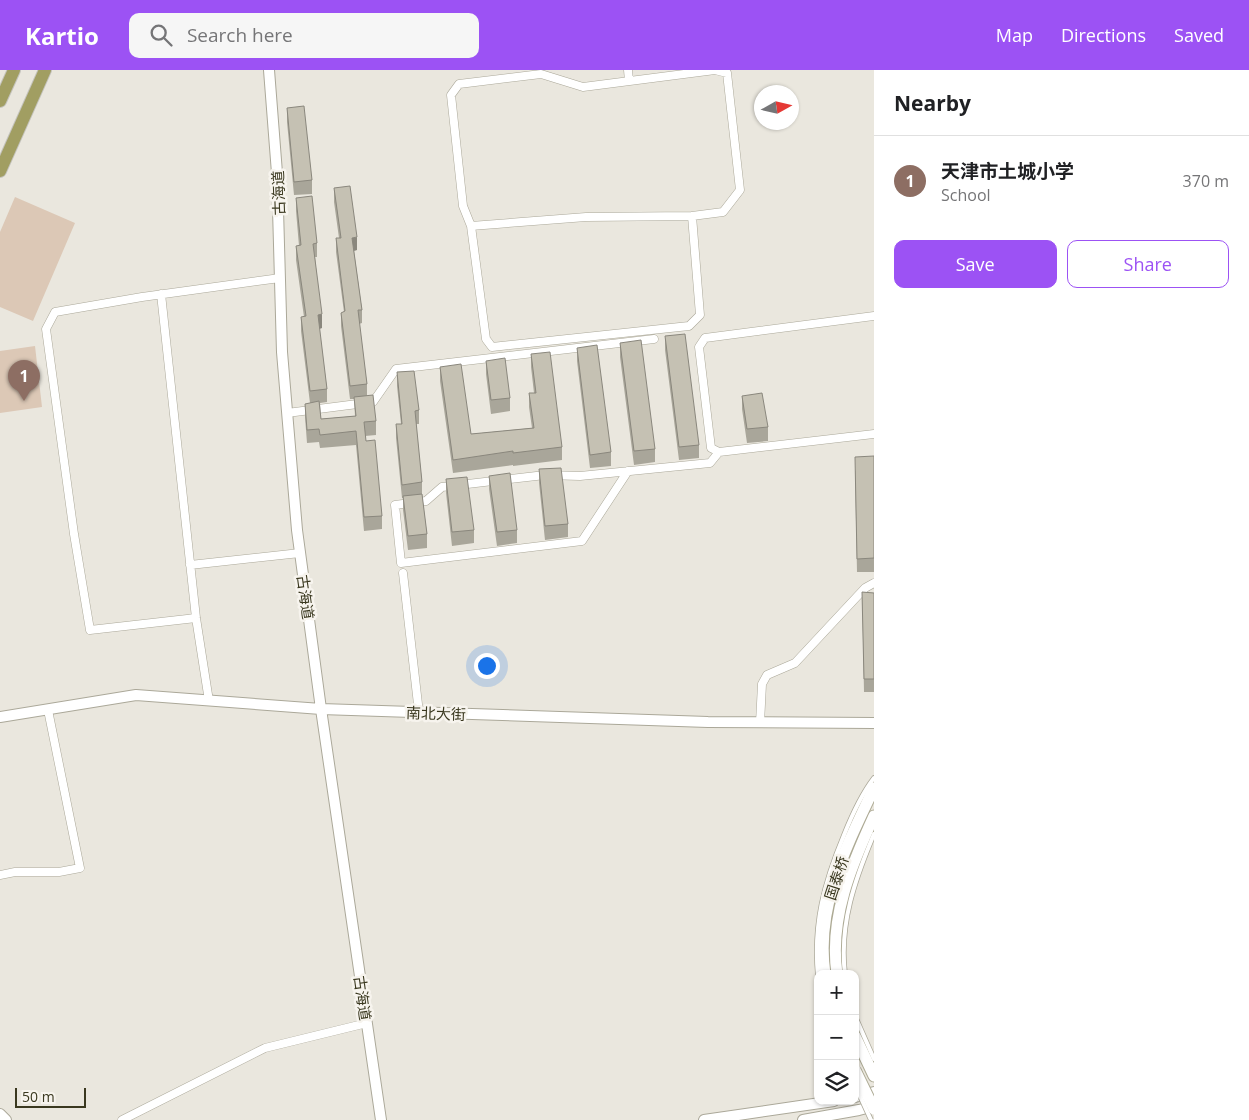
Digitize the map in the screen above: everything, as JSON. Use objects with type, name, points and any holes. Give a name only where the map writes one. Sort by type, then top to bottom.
[{"type":"main road","points":[[0,101],[14,70]]},
{"type":"main road","points":[[0,171],[45,70]]},
{"type":"main road","name":"国泰桥","points":[[825,970],[824,930],[832,888],[844,854],[874,788]]},
{"type":"main road","name":"国泰桥","points":[[837,970],[835,939],[840,903],[852,867],[874,816]]},
{"type":"main road","points":[[859,1044],[874,1076]]},
{"type":"main road","points":[[859,1078],[874,1107]]},
{"type":"street","name":"古海道","points":[[269,70],[278,173],[282,352],[300,553],[321,709],[382,1120]]},
{"type":"street","points":[[628,70],[629,81]]},
{"type":"street","points":[[471,226],[586,217],[692,216],[723,212],[740,190],[727,73],[715,70],[674,73],[583,87],[541,74],[458,84],[451,95],[463,206],[471,226],[486,339],[492,347],[689,326],[700,315],[692,216]]},
{"type":"street","points":[[196,618],[90,630],[74,534],[46,329],[55,312],[161,294],[280,278]]},
{"type":"street","points":[[161,294],[196,618],[208,701]]},
{"type":"street","points":[[874,316],[705,338],[699,346],[711,448],[720,452],[874,434]]},
{"type":"street","points":[[287,413],[373,402],[396,368],[654,339]]},
{"type":"street","points":[[628,471],[582,541],[401,563],[395,505],[426,501],[442,487],[545,475],[580,476],[628,471],[710,463],[720,452]]},
{"type":"street","points":[[190,565],[300,553]]},
{"type":"street","points":[[403,573],[419,712]]},
{"type":"street","points":[[760,723],[762,684],[767,676],[795,664],[865,588],[874,583]]},
{"type":"street","name":"南北大街","points":[[0,717],[136,695],[321,709],[760,723],[874,723]]},
{"type":"street","points":[[0,875],[15,872],[59,872],[80,868],[48,710]]},
{"type":"street","points":[[122,1120],[265,1048],[367,1023]]},
{"type":"street","points":[[859,1096],[874,1092]]},
{"type":"street","points":[[704,1120],[814,1104]]},
{"type":"street","points":[[803,1120],[874,1107]]},
{"type":"street","points":[[0,1114],[6,1120]]},
{"type":"lane","points":[[818,970],[817,927],[826,884],[853,812],[874,778]]},
{"type":"lane","points":[[845,970],[843,940],[845,919],[858,871],[874,834]]},
{"type":"lane","points":[[859,1025],[874,1059]]},
{"type":"lane","points":[[859,1094],[871,1120]]},
{"type":"shaded area","points":[[15,197],[75,223],[33,321],[0,307],[0,232]]},
{"type":"shaded area","points":[[35,346],[42,407],[0,413],[0,351]]},
{"type":"building","points":[[304,106],[312,180],[294,182],[287,108]]},
{"type":"building","points":[[350,186],[357,237],[352,238],[362,310],[358,310],[367,384],[350,386],[341,313],[345,311],[336,238],[341,238],[334,188]]},
{"type":"building","points":[[312,196],[317,243],[313,244],[322,314],[318,315],[327,389],[310,391],[301,317],[306,316],[296,246],[301,245],[296,198]]},
{"type":"building","points":[[685,334],[699,445],[679,447],[665,336]]},
{"type":"building","points":[[641,340],[655,449],[634,451],[620,343]]},
{"type":"building","points":[[597,345],[611,452],[590,455],[577,348]]},
{"type":"building","points":[[550,352],[562,447],[513,453],[513,451],[453,460],[440,367],[461,364],[471,434],[534,428],[529,393],[536,393],[531,354]]},
{"type":"building","points":[[505,358],[510,398],[491,400],[486,361]]},
{"type":"building","points":[[414,371],[419,410],[415,411],[422,482],[402,485],[396,424],[402,424],[397,372]]},
{"type":"building","points":[[762,393],[768,427],[747,429],[742,396]]},
{"type":"building","points":[[373,395],[376,421],[364,422],[366,441],[375,440],[382,516],[364,517],[356,431],[320,435],[319,429],[307,430],[305,404],[319,401],[321,419],[356,416],[354,397]]},
{"type":"building","points":[[874,456],[874,558],[857,559],[855,457]]},
{"type":"building","points":[[561,468],[568,524],[545,526],[539,469]]},
{"type":"building","points":[[510,473],[517,530],[497,532],[489,476]]},
{"type":"building","points":[[467,477],[474,530],[452,532],[446,479]]},
{"type":"building","points":[[422,494],[427,534],[408,536],[403,496]]},
{"type":"building","points":[[862,592],[874,593],[874,679],[864,679]]},
{"type":"place","name":"天津市土城小学","points":[[24,401]]}]
